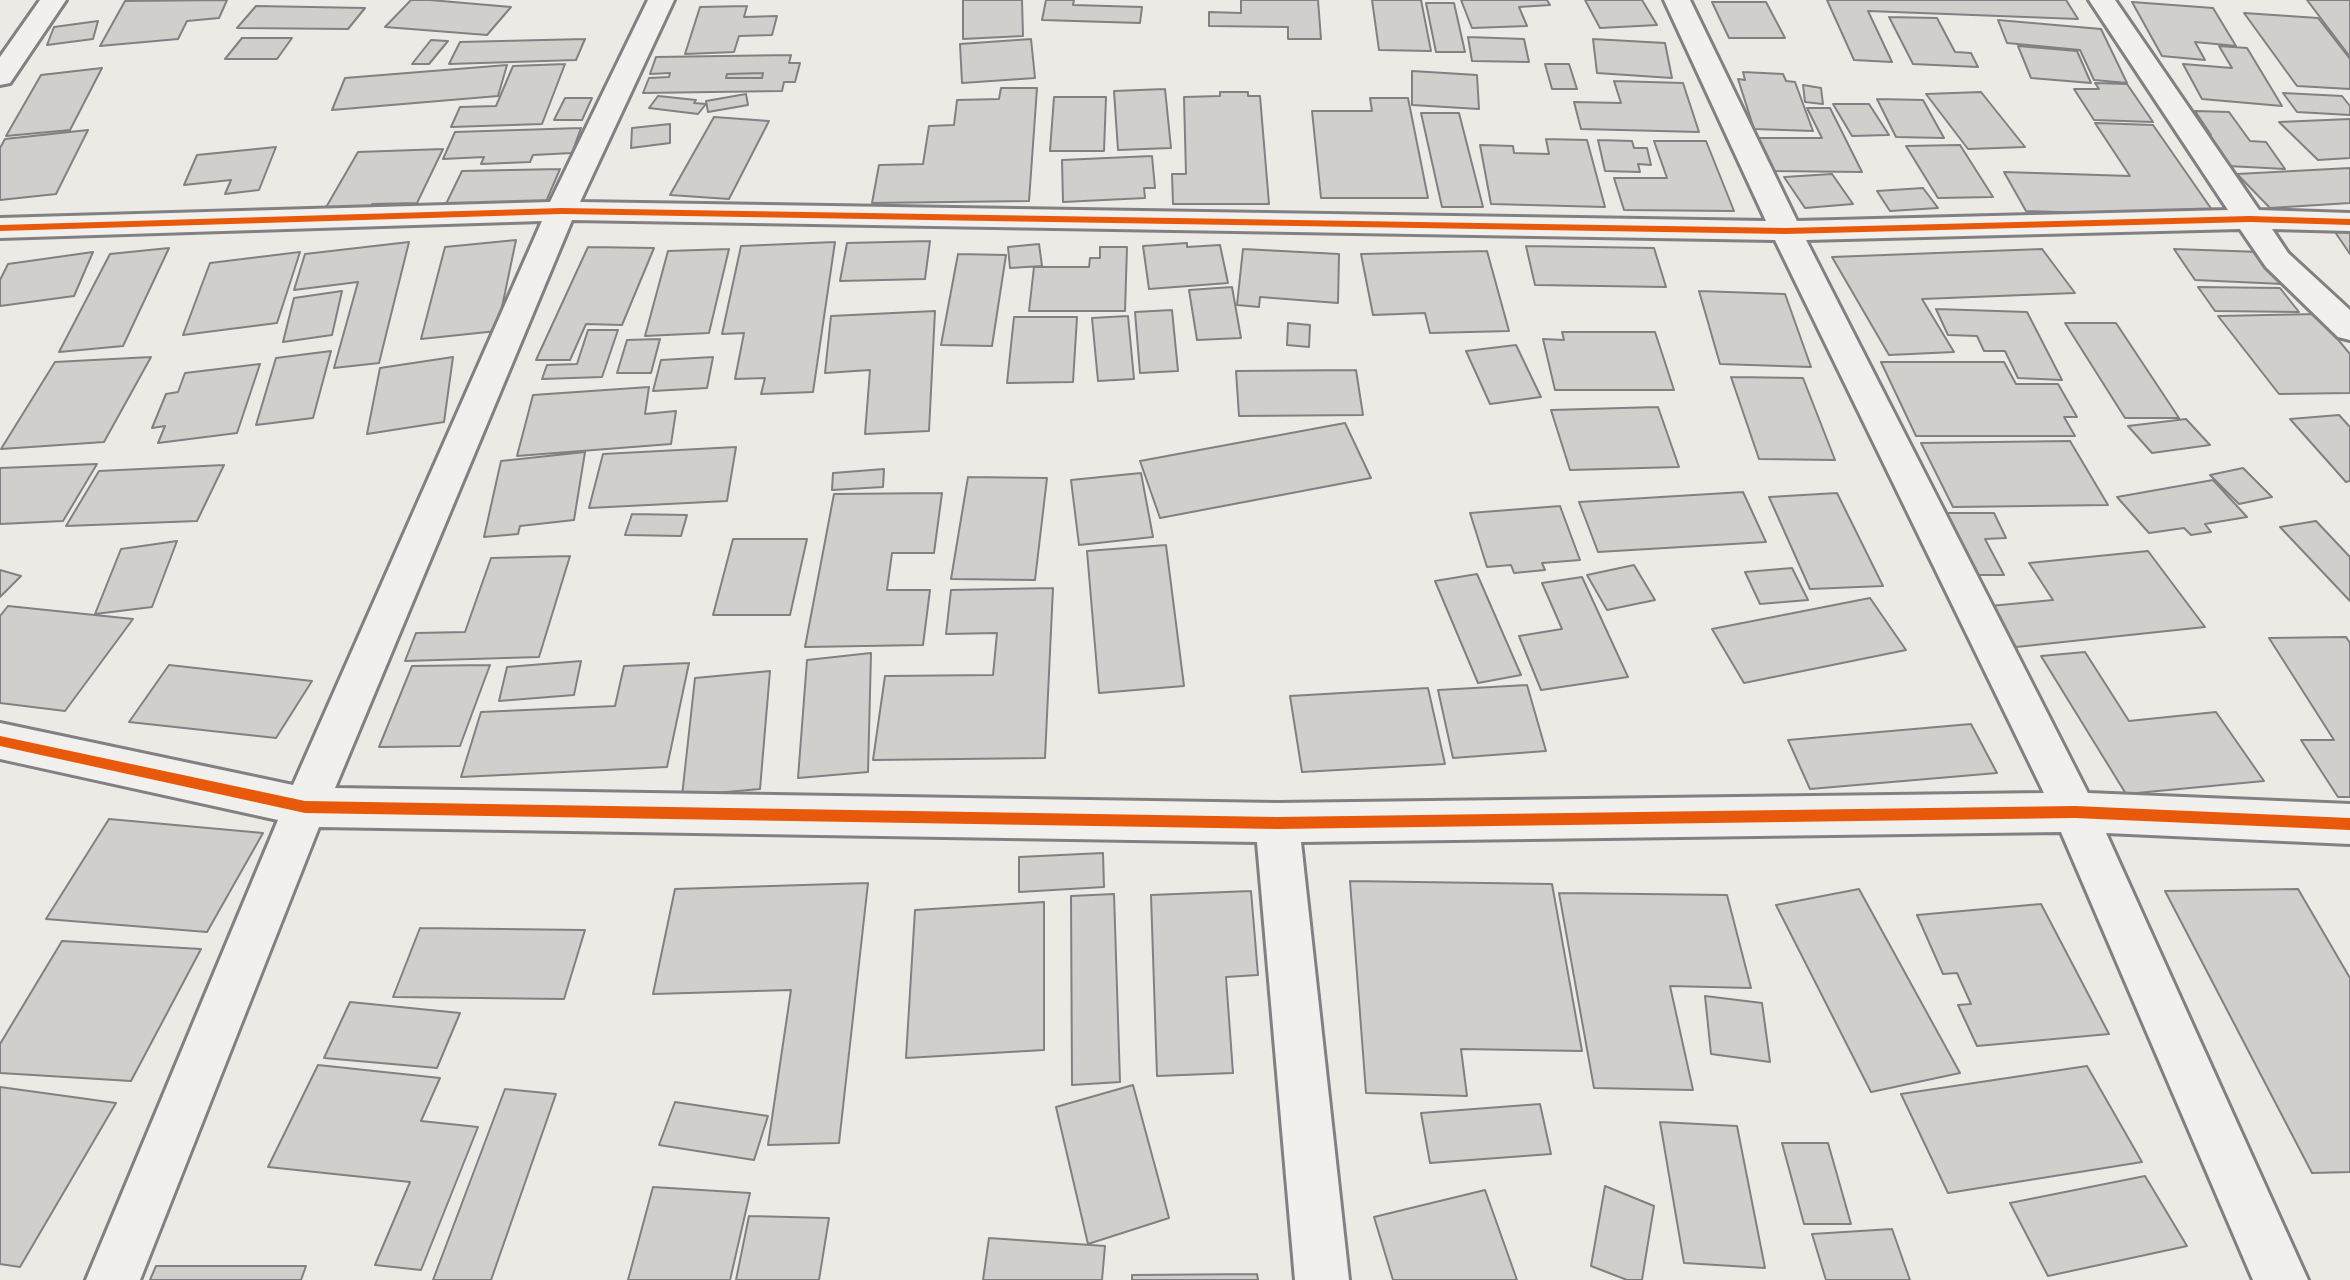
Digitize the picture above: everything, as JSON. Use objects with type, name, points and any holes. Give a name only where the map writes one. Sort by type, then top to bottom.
[{"type":"street","points":[[0,77],[53,0]]},
{"type":"street","points":[[113,1280],[305,807],[561,211],[661,0]]},
{"type":"street","points":[[1677,0],[1786,231],[2075,812],[2281,1280]]},
{"type":"street","points":[[2102,0],[2277,260],[2350,329]]},
{"type":"street","points":[[0,228],[561,211],[1786,231],[2250,219],[2350,222]]},
{"type":"street","points":[[0,741],[305,807],[1277,823],[2075,812],[2350,824]]},
{"type":"street","points":[[1277,823],[1322,1280]]},
{"type":"building","points":[[227,0],[219,18],[187,21],[178,39],[100,46],[125,1]]},
{"type":"building","points":[[411,0],[511,7],[487,35],[385,27]]},
{"type":"building","points":[[963,0],[1022,0],[1023,36],[963,39]]},
{"type":"building","points":[[1046,0],[1074,0],[1073,5],[1142,7],[1140,23],[1042,20]]},
{"type":"building","points":[[1241,0],[1318,0],[1321,39],[1288,39],[1288,27],[1209,26],[1209,12],[1241,13]]},
{"type":"building","points":[[1372,0],[1421,0],[1431,51],[1379,50]]},
{"type":"building","points":[[1461,0],[1547,0],[1550,5],[1519,7],[1527,26],[1472,28]]},
{"type":"building","points":[[1585,0],[1642,0],[1657,25],[1600,28]]},
{"type":"building","points":[[1827,0],[2066,0],[2078,19],[1868,11],[1892,62],[1854,60]]},
{"type":"building","points":[[2307,0],[2350,0],[2350,57]]},
{"type":"building","points":[[1712,2],[1766,2],[1785,38],[1729,38]]},
{"type":"building","points":[[2132,2],[2213,8],[2236,46],[2195,42],[2205,60],[2162,56]]},
{"type":"building","points":[[1426,3],[1454,3],[1465,52],[1436,52]]},
{"type":"building","points":[[256,6],[365,8],[348,29],[237,28]]},
{"type":"building","points":[[747,6],[744,17],[777,16],[772,35],[739,36],[734,52],[685,54],[700,7]]},
{"type":"building","points":[[2244,13],[2318,18],[2350,59],[2350,89],[2297,86]]},
{"type":"building","points":[[1889,17],[1937,18],[1955,52],[1971,53],[1978,67],[1913,64]]},
{"type":"building","points":[[1998,20],[2101,29],[2127,83],[2094,80],[2080,50],[2007,43]]},
{"type":"building","points":[[98,21],[93,39],[47,45],[54,27]]},
{"type":"building","points":[[1468,37],[1524,39],[1529,62],[1472,61]]},
{"type":"building","points":[[242,38],[292,38],[277,59],[225,59]]},
{"type":"building","points":[[585,39],[576,60],[449,64],[460,42]]},
{"type":"building","points":[[1031,39],[1035,78],[962,83],[960,44]]},
{"type":"building","points":[[1593,39],[1665,43],[1672,78],[1597,73]]},
{"type":"building","points":[[431,40],[448,41],[429,64],[412,64]]},
{"type":"building","points":[[2018,46],[2077,51],[2091,83],[2031,78]]},
{"type":"building","points":[[2219,46],[2247,48],[2282,106],[2202,99],[2183,64],[2232,68]]},
{"type":"building","points":[[791,55],[789,63],[800,63],[795,82],[784,82],[782,91],[643,93],[649,78],[669,77],[670,73],[650,74],[656,57]],"holes":[[[763,73],[762,78],[726,78],[727,74]]]},
{"type":"building","points":[[565,64],[542,124],[451,127],[460,107],[496,106],[513,66]]},
{"type":"building","points":[[1545,64],[1569,64],[1577,89],[1552,89]]},
{"type":"building","points":[[507,65],[498,96],[332,110],[345,78]]},
{"type":"building","points":[[102,68],[70,130],[6,136],[41,75]]},
{"type":"building","points":[[1412,71],[1477,75],[1479,109],[1412,105]]},
{"type":"building","points":[[1743,72],[1783,74],[1786,81],[1795,82],[1813,131],[1754,129],[1738,79],[1745,80]]},
{"type":"building","points":[[763,73],[762,78],[726,78],[727,74]]},
{"type":"building","points":[[1614,81],[1683,83],[1699,132],[1581,129],[1574,102],[1621,103]]},
{"type":"building","points":[[2095,83],[2127,84],[2153,122],[2094,120],[2074,89],[2099,89]]},
{"type":"building","points":[[1803,85],[1821,88],[1823,104],[1805,102]]},
{"type":"building","points":[[1001,88],[1037,88],[1029,201],[872,203],[879,165],[923,164],[929,126],[954,125],[957,100],[999,99]]},
{"type":"building","points":[[1165,89],[1171,148],[1118,150],[1114,91]]},
{"type":"building","points":[[1220,92],[1248,92],[1248,96],[1260,96],[1269,204],[1173,204],[1172,174],[1186,174],[1184,97],[1220,96]]},
{"type":"building","points":[[1981,92],[2025,147],[1968,149],[1926,94]]},
{"type":"building","points":[[2283,93],[2342,96],[2350,106],[2350,115],[2297,112]]},
{"type":"building","points":[[746,94],[748,105],[708,112],[706,101]]},
{"type":"building","points":[[658,96],[706,104],[698,114],[649,108]]},
{"type":"building","points":[[1054,97],[1106,97],[1104,151],[1050,151]]},
{"type":"building","points":[[565,98],[592,98],[582,120],[554,120]]},
{"type":"building","points":[[1370,98],[1408,98],[1428,198],[1321,198],[1312,111],[1372,111]]},
{"type":"building","points":[[1877,99],[1923,100],[1944,138],[1896,137]]},
{"type":"building","points":[[1833,104],[1869,104],[1889,135],[1852,136]]},
{"type":"building","points":[[1807,108],[1830,108],[1862,172],[1772,171],[1758,138],[1822,138]]},
{"type":"building","points":[[2195,111],[2229,112],[2250,141],[2266,142],[2285,169],[2228,166],[2206,134],[2211,135]]},
{"type":"building","points":[[1421,113],[1459,113],[1483,207],[1442,207]]},
{"type":"building","points":[[714,117],[769,121],[729,199],[670,195]]},
{"type":"building","points":[[2350,119],[2350,158],[2318,160],[2279,122]]},
{"type":"building","points":[[2095,123],[2153,125],[2217,217],[2026,211],[2004,172],[2130,176]]},
{"type":"building","points":[[670,124],[670,143],[631,148],[632,128]]},
{"type":"building","points":[[581,128],[572,153],[533,155],[530,162],[481,164],[484,157],[443,159],[455,132]]},
{"type":"building","points":[[88,130],[56,194],[0,200],[0,148],[5,139]]},
{"type":"building","points":[[1546,139],[1587,140],[1605,207],[1491,204],[1480,145],[1513,146],[1514,153],[1549,154]]},
{"type":"building","points":[[1598,140],[1632,141],[1634,148],[1647,148],[1651,165],[1638,164],[1640,172],[1605,171]]},
{"type":"building","points":[[1654,141],[1706,141],[1734,211],[1624,210],[1614,178],[1667,178]]},
{"type":"building","points":[[1960,145],[1993,197],[1938,198],[1906,146]]},
{"type":"building","points":[[276,147],[259,190],[225,194],[231,180],[184,185],[197,155]]},
{"type":"building","points":[[443,149],[417,203],[372,204],[366,215],[321,216],[358,152]]},
{"type":"building","points":[[1152,156],[1155,188],[1144,188],[1145,198],[1063,202],[1062,160]]},
{"type":"building","points":[[2350,168],[2350,203],[2270,208],[2237,174]]},
{"type":"building","points":[[560,169],[545,204],[445,206],[462,171]]},
{"type":"building","points":[[1832,174],[1853,204],[1805,208],[1784,177]]},
{"type":"building","points":[[1923,188],[1938,208],[1890,211],[1877,191]]},
{"type":"building","points":[[2333,229],[2350,230],[2350,254]]},
{"type":"building","points":[[516,240],[497,331],[421,339],[445,247]]},
{"type":"building","points":[[930,241],[925,279],[840,281],[847,243]]},
{"type":"building","points":[[409,242],[379,363],[334,368],[358,282],[294,290],[305,254]]},
{"type":"building","points":[[835,242],[813,392],[761,394],[765,378],[735,379],[744,333],[722,334],[741,246]]},
{"type":"building","points":[[1187,243],[1187,247],[1220,245],[1228,283],[1149,289],[1143,246]]},
{"type":"building","points":[[1039,244],[1042,266],[1010,268],[1008,247]]},
{"type":"building","points":[[1526,246],[1654,248],[1666,287],[1535,285]]},
{"type":"building","points":[[588,247],[654,248],[622,325],[586,324],[570,360],[536,360]]},
{"type":"building","points":[[1100,247],[1127,247],[1125,311],[1029,311],[1034,267],[1089,267],[1090,258],[1100,258]]},
{"type":"building","points":[[169,248],[123,346],[59,352],[110,254]]},
{"type":"building","points":[[729,249],[709,333],[645,336],[668,251]]},
{"type":"building","points":[[1243,249],[1339,254],[1338,303],[1260,297],[1259,307],[1237,305]]},
{"type":"building","points":[[2042,249],[2075,293],[1922,299],[1954,352],[1889,355],[1832,257]]},
{"type":"building","points":[[2174,249],[2261,252],[2283,284],[2195,280]]},
{"type":"building","points":[[1487,251],[1509,331],[1430,333],[1425,313],[1373,315],[1361,254]]},
{"type":"building","points":[[93,252],[74,296],[0,306],[0,280],[8,264]]},
{"type":"building","points":[[300,252],[277,323],[183,335],[210,263]]},
{"type":"building","points":[[958,254],[1006,255],[992,346],[941,345]]},
{"type":"building","points":[[1232,287],[1241,338],[1197,340],[1189,290]]},
{"type":"building","points":[[2198,287],[2280,288],[2299,312],[2215,311]]},
{"type":"building","points":[[342,291],[332,335],[283,342],[294,298]]},
{"type":"building","points":[[1699,291],[1785,294],[1811,367],[1720,364]]},
{"type":"building","points":[[1936,309],[2027,312],[2062,380],[2018,378],[2005,351],[1984,351],[1977,336],[1948,335]]},
{"type":"building","points":[[1172,310],[1178,371],[1140,373],[1135,312]]},
{"type":"building","points":[[935,311],[929,431],[865,434],[870,370],[825,373],[831,316]]},
{"type":"building","points":[[2317,314],[2350,354],[2350,393],[2279,394],[2218,316]]},
{"type":"building","points":[[1128,316],[1134,379],[1098,381],[1092,318]]},
{"type":"building","points":[[1014,317],[1077,317],[1073,382],[1007,383]]},
{"type":"building","points":[[1288,323],[1310,325],[1309,347],[1287,345]]},
{"type":"building","points":[[2065,323],[2116,323],[2179,418],[2125,418]]},
{"type":"building","points":[[588,330],[618,330],[602,377],[542,379],[547,365],[577,364]]},
{"type":"building","points":[[1562,332],[1655,332],[1674,390],[1555,390],[1543,339],[1564,340]]},
{"type":"building","points":[[660,339],[651,373],[617,373],[627,340]]},
{"type":"building","points":[[1516,345],[1541,397],[1490,404],[1466,351]]},
{"type":"building","points":[[331,351],[313,418],[256,425],[276,358]]},
{"type":"building","points":[[151,357],[104,442],[1,449],[55,362]]},
{"type":"building","points":[[453,357],[444,422],[367,434],[380,368]]},
{"type":"building","points":[[713,357],[707,388],[653,391],[661,360]]},
{"type":"building","points":[[1881,362],[2004,362],[2016,384],[2058,384],[2077,417],[2064,417],[2075,436],[1916,436]]},
{"type":"building","points":[[260,364],[237,433],[158,443],[165,426],[152,428],[166,394],[178,392],[185,373]]},
{"type":"building","points":[[1356,370],[1363,415],[1239,416],[1236,371]]},
{"type":"building","points":[[1731,377],[1803,378],[1835,460],[1759,459]]},
{"type":"building","points":[[649,387],[645,414],[676,411],[671,444],[517,456],[533,395]]},
{"type":"building","points":[[1658,407],[1679,467],[1570,470],[1551,410]]},
{"type":"building","points":[[2339,415],[2350,427],[2350,481],[2346,482],[2290,419]]},
{"type":"building","points":[[2186,419],[2210,445],[2152,453],[2128,426]]},
{"type":"building","points":[[1345,423],[1371,478],[1160,518],[1140,461]]},
{"type":"building","points":[[2070,441],[2108,505],[1953,507],[1921,443]]},
{"type":"building","points":[[736,447],[727,501],[589,508],[603,454]]},
{"type":"building","points":[[585,452],[574,520],[520,526],[518,534],[484,537],[501,461]]},
{"type":"building","points":[[97,464],[63,521],[0,524],[0,468]]},
{"type":"building","points":[[224,465],[197,521],[66,526],[99,471]]},
{"type":"building","points":[[2243,468],[2272,497],[2239,504],[2210,475]]},
{"type":"building","points":[[884,469],[883,487],[832,490],[833,473]]},
{"type":"building","points":[[1141,473],[1153,537],[1079,545],[1071,480]]},
{"type":"building","points":[[968,477],[1047,478],[1035,580],[951,579]]},
{"type":"building","points":[[2213,480],[2247,517],[2205,524],[2211,532],[2191,535],[2184,528],[2149,533],[2117,497]]},
{"type":"building","points":[[1743,492],[1766,542],[1598,552],[1579,502]]},
{"type":"building","points":[[942,493],[934,553],[892,553],[887,590],[930,590],[923,645],[805,647],[834,494]]},
{"type":"building","points":[[1837,493],[1883,586],[1810,589],[1769,497]]},
{"type":"building","points":[[1560,506],[1580,560],[1542,563],[1545,570],[1514,573],[1511,565],[1487,567],[1470,513]]},
{"type":"building","points":[[1941,513],[1994,513],[2006,538],[1985,539],[2004,575],[1971,575]]},
{"type":"building","points":[[632,514],[687,515],[681,536],[625,535]]},
{"type":"building","points":[[2316,521],[2350,557],[2350,601],[2280,527]]},
{"type":"building","points":[[733,539],[807,539],[790,615],[713,615]]},
{"type":"building","points":[[177,541],[152,607],[95,614],[121,549]]},
{"type":"building","points":[[1166,545],[1184,686],[1099,693],[1087,551]]},
{"type":"building","points":[[2148,551],[2205,627],[2016,647],[1990,606],[2053,600],[2029,563]]},
{"type":"building","points":[[570,556],[539,657],[405,661],[416,633],[465,632],[491,558]]},
{"type":"building","points":[[1634,565],[1655,600],[1607,610],[1587,575]]},
{"type":"building","points":[[1792,568],[1808,600],[1760,604],[1745,572]]},
{"type":"building","points":[[0,570],[21,576],[0,597]]},
{"type":"building","points":[[1477,574],[1521,675],[1478,683],[1435,581]]},
{"type":"building","points":[[1582,577],[1628,677],[1541,690],[1519,636],[1562,629],[1542,583]]},
{"type":"building","points":[[1053,588],[1045,758],[873,760],[885,676],[993,675],[997,633],[946,634],[951,590]]},
{"type":"building","points":[[1870,598],[1906,650],[1744,683],[1712,629]]},
{"type":"building","points":[[8,606],[133,619],[65,711],[0,703],[0,616]]},
{"type":"building","points":[[2346,637],[2350,643],[2350,797],[2338,797],[2301,740],[2334,740],[2269,638]]},
{"type":"building","points":[[2085,652],[2129,721],[2216,712],[2264,781],[2126,794],[2041,656]]},
{"type":"building","points":[[871,653],[868,772],[798,778],[807,660]]},
{"type":"building","points":[[581,661],[574,695],[499,701],[507,667]]},
{"type":"building","points":[[689,663],[667,767],[461,777],[481,712],[615,706],[624,666]]},
{"type":"building","points":[[169,665],[312,681],[276,738],[129,722]]},
{"type":"building","points":[[490,665],[460,746],[379,747],[412,666]]},
{"type":"building","points":[[770,671],[760,789],[682,796],[695,678]]},
{"type":"building","points":[[1527,685],[1546,751],[1453,758],[1438,690]]},
{"type":"building","points":[[1428,688],[1445,764],[1302,772],[1290,696]]},
{"type":"building","points":[[1971,724],[1997,773],[1810,789],[1788,740]]},
{"type":"building","points":[[109,819],[263,833],[207,932],[46,919]]},
{"type":"building","points":[[1103,853],[1104,887],[1019,892],[1019,857]]},
{"type":"building","points":[[1350,881],[1552,884],[1582,1051],[1461,1049],[1467,1096],[1366,1093]]},
{"type":"building","points":[[868,883],[839,1143],[768,1145],[791,990],[653,994],[675,889]]},
{"type":"building","points":[[1859,889],[1960,1073],[1871,1092],[1776,905]]},
{"type":"building","points":[[2298,889],[2350,978],[2350,1172],[2312,1173],[2165,891]]},
{"type":"building","points":[[1251,891],[1258,975],[1226,977],[1233,1073],[1157,1076],[1151,895]]},
{"type":"building","points":[[1559,893],[1727,895],[1751,988],[1670,986],[1693,1090],[1594,1088]]},
{"type":"building","points":[[1114,894],[1120,1082],[1072,1085],[1071,896]]},
{"type":"building","points":[[1044,902],[1044,1050],[906,1058],[915,910]]},
{"type":"building","points":[[2041,904],[2109,1034],[1977,1046],[1958,1005],[1971,1004],[1957,973],[1943,974],[1917,915]]},
{"type":"building","points":[[420,928],[585,930],[564,999],[393,997]]},
{"type":"building","points":[[62,941],[201,949],[131,1081],[0,1073],[0,1044]]},
{"type":"building","points":[[1705,996],[1762,1003],[1770,1062],[1711,1054]]},
{"type":"building","points":[[350,1002],[460,1013],[437,1068],[324,1058]]},
{"type":"building","points":[[318,1065],[440,1078],[421,1121],[478,1127],[421,1270],[375,1265],[410,1182],[268,1167]]},
{"type":"building","points":[[2087,1066],[2142,1162],[1948,1193],[1901,1094]]},
{"type":"building","points":[[1133,1085],[1169,1218],[1088,1244],[1056,1107]]},
{"type":"building","points":[[0,1087],[116,1103],[20,1267],[0,1264]]},
{"type":"building","points":[[505,1089],[556,1094],[491,1280],[433,1280]]},
{"type":"building","points":[[675,1102],[768,1116],[754,1160],[659,1145]]},
{"type":"building","points":[[1540,1104],[1551,1154],[1430,1163],[1421,1113]]},
{"type":"building","points":[[1660,1122],[1737,1126],[1765,1268],[1684,1263]]},
{"type":"building","points":[[1782,1143],[1828,1143],[1851,1224],[1804,1224]]},
{"type":"building","points":[[2145,1176],[2187,1246],[2048,1276],[2010,1203]]},
{"type":"building","points":[[1605,1186],[1654,1206],[1642,1280],[1627,1280],[1591,1266]]},
{"type":"building","points":[[653,1187],[750,1193],[730,1280],[628,1280]]},
{"type":"building","points":[[1485,1190],[1517,1280],[1393,1280],[1374,1217]]},
{"type":"building","points":[[749,1216],[829,1218],[819,1280],[736,1280]]},
{"type":"building","points":[[1892,1229],[1910,1280],[1826,1280],[1812,1234]]},
{"type":"building","points":[[989,1238],[1105,1246],[1102,1280],[983,1280]]},
{"type":"building","points":[[156,1266],[306,1266],[301,1280],[150,1280]]},
{"type":"building","points":[[1257,1274],[1258,1280],[1132,1280],[1132,1275]]},
{"type":"cycle path","points":[[0,228],[561,211],[1786,231],[2250,219],[2350,222]]},
{"type":"cycle path","points":[[0,741],[305,807],[1277,823],[2075,812],[2350,824]]}]
